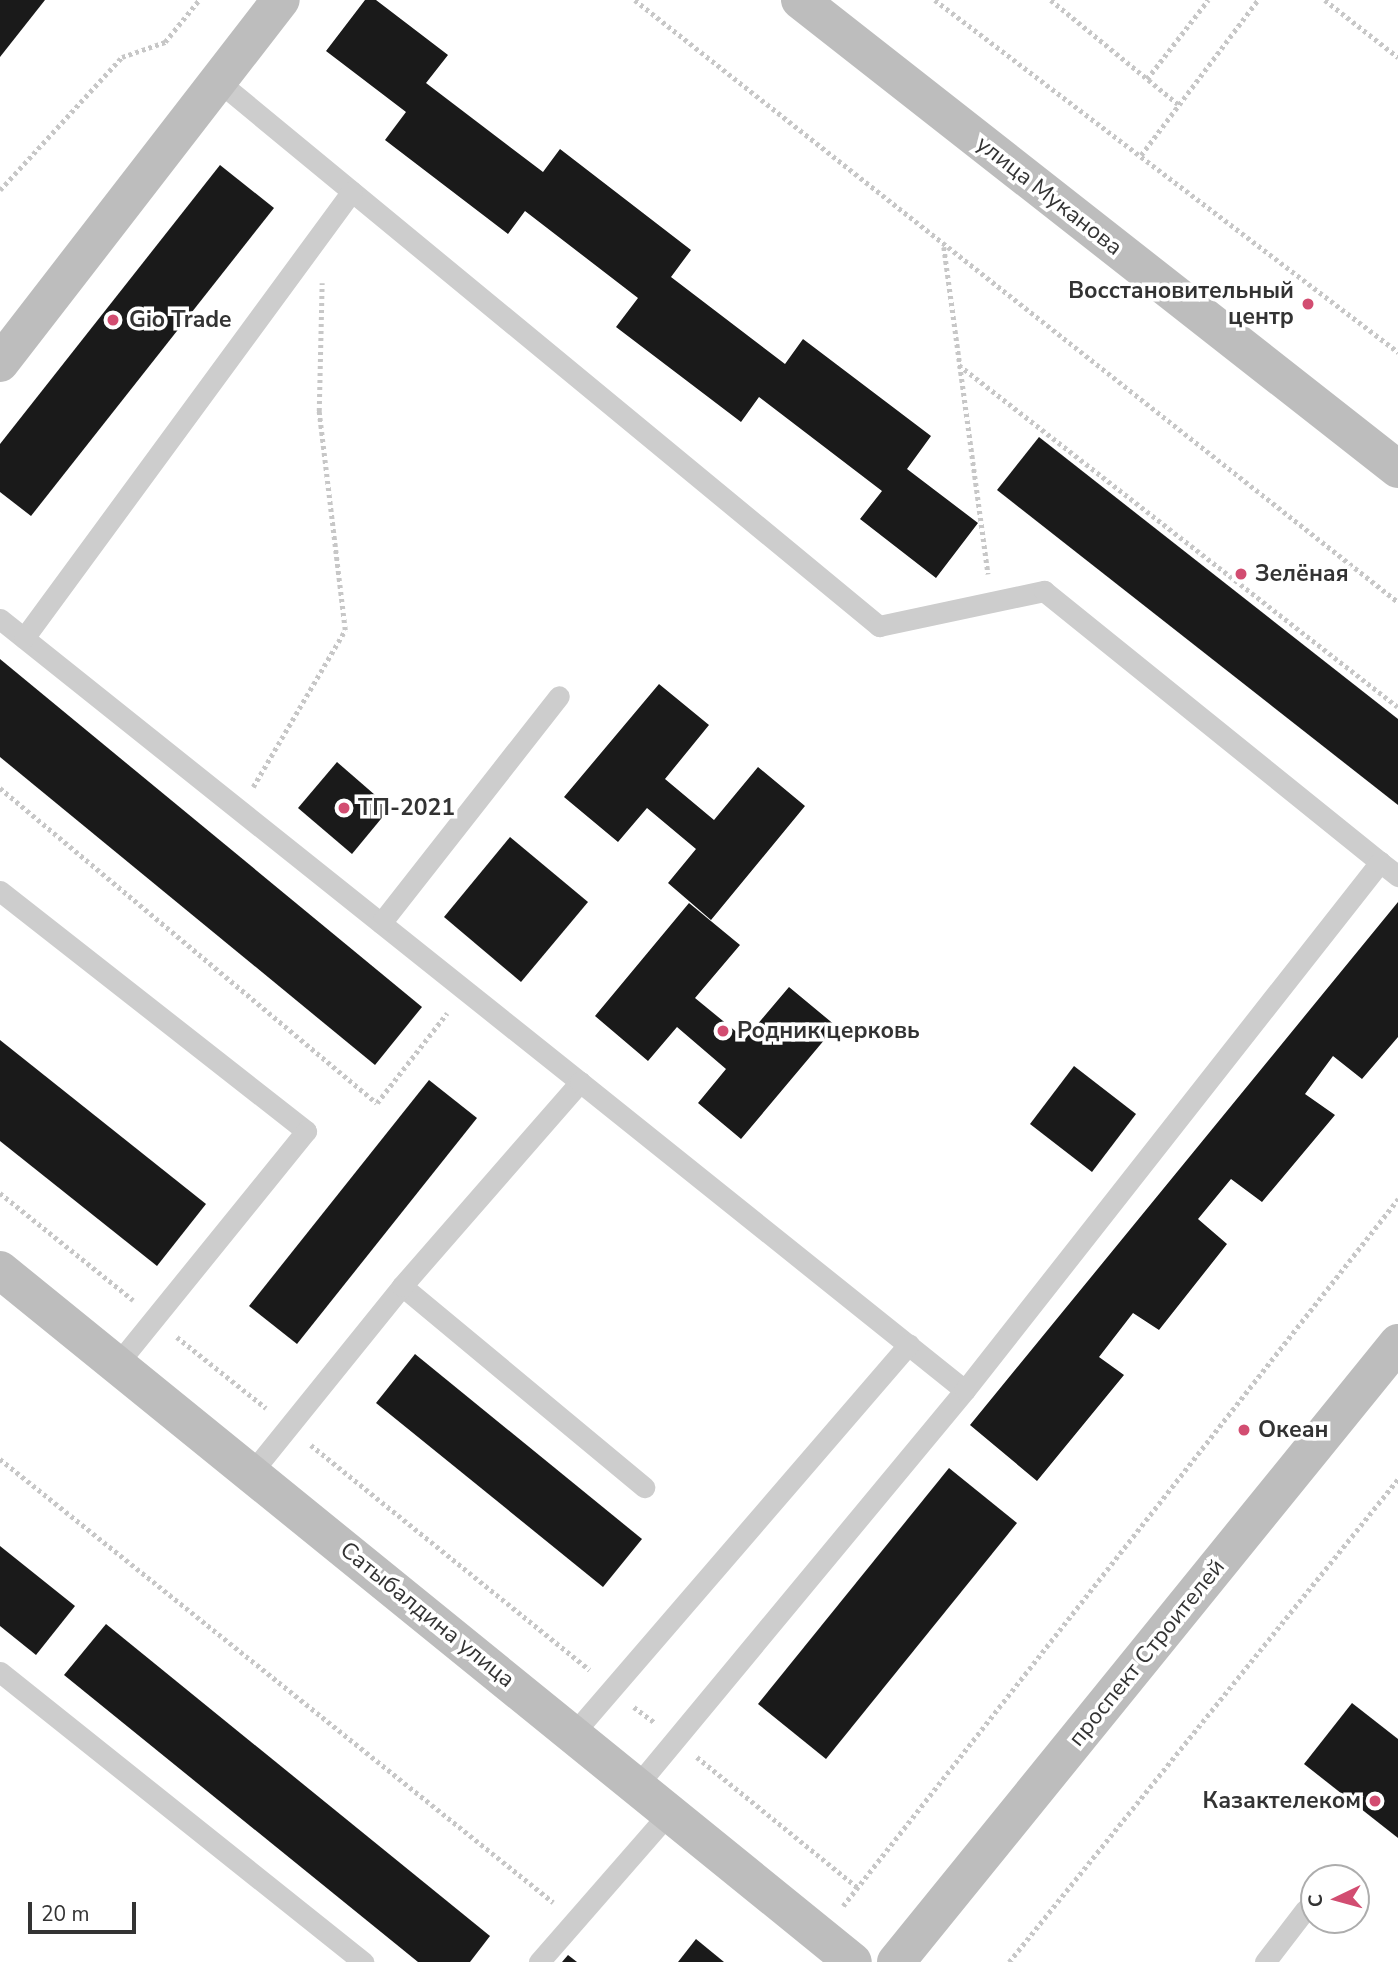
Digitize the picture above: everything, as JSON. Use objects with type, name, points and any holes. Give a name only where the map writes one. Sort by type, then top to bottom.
[{"type":"street","points":[[0,363],[281,0]]},
{"type":"street","name":"улица Муканова","points":[[800,0],[1398,469]]},
{"type":"street","name":"Сатыбалдина улица","points":[[0,1270],[116,1366],[252,1472],[635,1788],[853,1962]]},
{"type":"street","name":"проспект Строителей","points":[[896,1962],[1398,1343]]},
{"type":"lane","points":[[218,80],[879,626],[1044,591],[1398,876]]},
{"type":"lane","points":[[24,638],[352,191]]},
{"type":"lane","points":[[0,619],[965,1390]]},
{"type":"lane","points":[[381,923],[559,696]]},
{"type":"lane","points":[[635,1788],[965,1390],[1380,862]]},
{"type":"lane","points":[[0,891],[306,1131],[116,1366]]},
{"type":"lane","points":[[252,1472],[402,1286],[580,1082]]},
{"type":"lane","points":[[402,1286],[643,1487]]},
{"type":"lane","points":[[572,1735],[909,1344]]},
{"type":"lane","points":[[0,1672],[362,1962]]},
{"type":"lane","points":[[539,1962],[669,1813]]},
{"type":"lane","points":[[1265,1962],[1300,1916]]},
{"type":"path","points":[[0,190],[122,57],[165,42],[199,0]]},
{"type":"path","points":[[635,0],[944,247],[1398,603]]},
{"type":"path","points":[[935,0],[1398,352]]},
{"type":"path","points":[[1051,0],[1178,104]]},
{"type":"path","points":[[1147,79],[1209,0]]},
{"type":"path","points":[[1141,155],[1258,0]]},
{"type":"path","points":[[1325,0],[1398,57]]},
{"type":"path","points":[[240,810],[345,631],[319,411],[323,230]]},
{"type":"path","points":[[944,247],[992,602]]},
{"type":"path","points":[[960,365],[1398,707]]},
{"type":"path","points":[[0,788],[377,1104],[465,990]]},
{"type":"path","points":[[0,1193],[141,1307]]},
{"type":"path","points":[[820,1936],[1398,1199]]},
{"type":"path","points":[[1391,1208],[1398,1214]]},
{"type":"path","points":[[174,1334],[271,1413]]},
{"type":"path","points":[[304,1439],[597,1676]]},
{"type":"path","points":[[0,1459],[576,1920]]},
{"type":"path","points":[[1009,1962],[1398,1479]]},
{"type":"path","points":[[630,1703],[662,1729]]},
{"type":"path","points":[[695,1756],[858,1888]]},
{"type":"building","points":[[0,0],[45,0],[0,57]]},
{"type":"building","points":[[365,0],[376,0],[448,55],[426,83],[543,172],[560,149],[691,250],[671,277],[785,364],[803,339],[931,436],[907,469],[978,523],[936,578],[860,519],[882,491],[759,397],[741,422],[616,327],[638,298],[525,211],[508,234],[385,140],[406,112],[326,51]]},
{"type":"building","points":[[220,165],[274,208],[31,516],[0,492],[0,444]]},
{"type":"building","points":[[1039,437],[1398,719],[1398,805],[997,490]]},
{"type":"building","points":[[0,659],[422,1007],[375,1065],[0,757]]},
{"type":"building","points":[[659,684],[709,725],[665,779],[714,820],[758,767],[805,806],[711,920],[668,883],[696,849],[647,808],[618,842],[564,797]]},
{"type":"building","name":"ТП-2021","points":[[337,762],[390,808],[352,854],[298,808]]},
{"type":"building","points":[[510,837],[588,902],[521,982],[444,917]]},
{"type":"building","points":[[1398,902],[1398,1037],[1362,1079],[1333,1056],[1305,1094],[1335,1115],[1262,1202],[1231,1179],[1198,1219],[1227,1244],[1159,1330],[1133,1313],[1099,1357],[1124,1375],[1037,1481],[970,1425]]},
{"type":"building","points":[[689,903],[740,945],[695,998],[745,1039],[789,987],[836,1026],[741,1139],[698,1103],[726,1069],[677,1027],[648,1061],[595,1016]]},
{"type":"building","points":[[0,1040],[206,1204],[157,1266],[0,1141]]},
{"type":"building","points":[[1074,1066],[1136,1114],[1092,1172],[1030,1124]]},
{"type":"building","points":[[429,1080],[477,1118],[297,1344],[249,1306]]},
{"type":"building","points":[[415,1354],[642,1539],[603,1587],[376,1403]]},
{"type":"building","points":[[949,1468],[1017,1523],[826,1759],[758,1704]]},
{"type":"building","points":[[0,1546],[75,1606],[36,1655],[0,1626]]},
{"type":"building","points":[[106,1624],[490,1936],[470,1962],[418,1962],[64,1675]]},
{"type":"building","name":"Казактелеком","points":[[1352,1703],[1398,1739],[1398,1838],[1304,1764]]},
{"type":"building","points":[[696,1939],[724,1962],[678,1962]]},
{"type":"building","points":[[568,1955],[577,1962],[562,1962]]},
{"type":"place","name":"Восстановительный центр","points":[[1308,304]]},
{"type":"place","name":"Gio Trade","points":[[113,320]]},
{"type":"place","name":"Зелёная","points":[[1241,574]]},
{"type":"place","name":"ТП-2021","points":[[344,808]]},
{"type":"place","name":"Родник церковь","points":[[723,1031]]},
{"type":"place","name":"Океан","points":[[1244,1430]]},
{"type":"place","name":"Казактелеком","points":[[1375,1801]]}]
